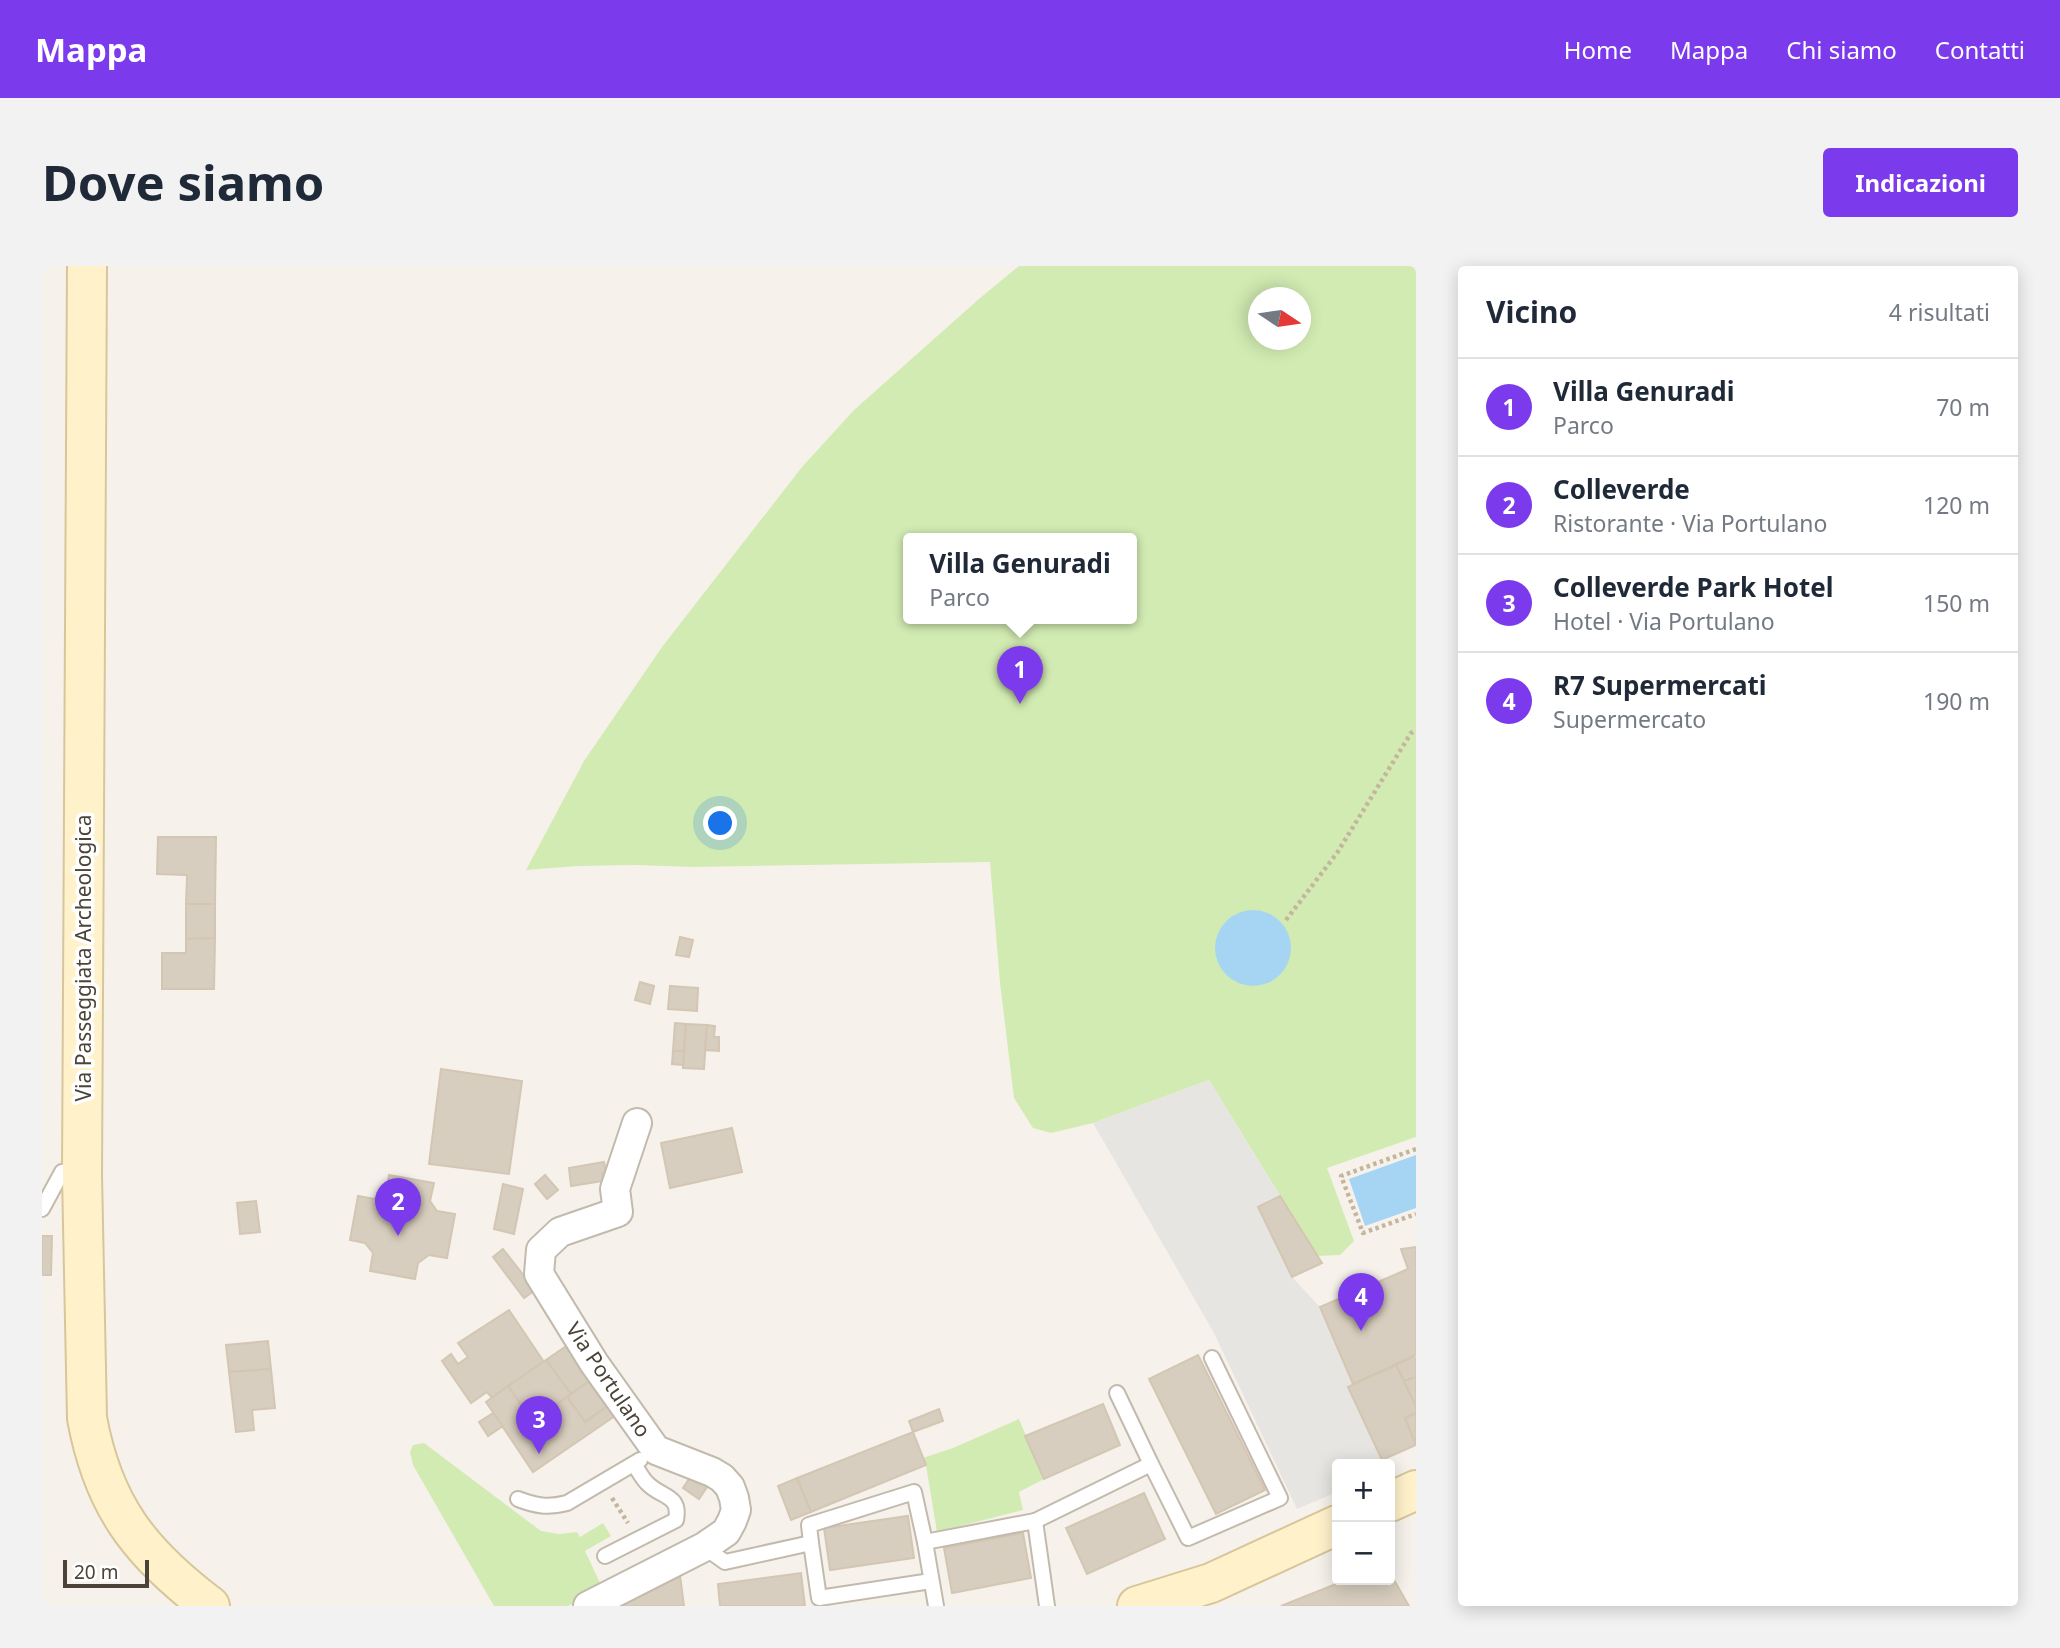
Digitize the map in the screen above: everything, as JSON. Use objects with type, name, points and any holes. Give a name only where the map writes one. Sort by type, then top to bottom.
[{"type":"main road","name":"Via Passeggiata Archeologica","points":[[87,266],[82,1175],[87,1418],[93,1452],[104,1482],[129,1528],[175,1577],[211,1606]]},
{"type":"main road","points":[[1395,1500],[1416,1490]]},
{"type":"main road","points":[[1137,1606],[1211,1583],[1332,1527]]},
{"type":"street","name":"Via Portulano","points":[[588,1606],[704,1547],[726,1532],[736,1510],[730,1487],[712,1472],[645,1457],[594,1363],[539,1274],[541,1250],[560,1232],[618,1212],[615,1189],[637,1123]]},
{"type":"lane","points":[[42,1209],[62,1172],[82,1175]]},
{"type":"lane","points":[[1117,1393],[1188,1538],[1280,1498],[1212,1358]]},
{"type":"lane","points":[[518,1499],[539,1507],[554,1507],[580,1497],[645,1457],[648,1485],[673,1500],[678,1510],[676,1520],[605,1556]]},
{"type":"lane","points":[[925,1542],[1035,1521],[1151,1464]]},
{"type":"lane","points":[[931,1581],[820,1602],[809,1525],[914,1492],[936,1606]]},
{"type":"lane","points":[[1035,1521],[1047,1606]]},
{"type":"lane","points":[[704,1547],[725,1562],[811,1543]]},
{"type":"path","points":[[1286,920],[1337,853],[1411,733],[1416,730]]},
{"type":"path","points":[[1416,1149],[1341,1176],[1363,1233],[1416,1214]]},
{"type":"path","points":[[602,1483],[637,1540]]},
{"type":"green space","points":[[1019,266],[1416,266],[1416,1137],[1327,1168],[1354,1241],[1340,1255],[1317,1256],[1209,1080],[1093,1123],[1051,1133],[1033,1128],[1014,1098],[1000,983],[990,862],[693,867],[577,866],[526,870],[584,761],[662,647],[802,467],[854,410]]},
{"type":"green space","points":[[1019,1419],[1044,1479],[1019,1492],[1023,1510],[937,1532],[923,1458]]},
{"type":"green space","points":[[424,1443],[541,1531],[559,1534],[577,1532],[580,1537],[603,1523],[611,1536],[585,1551],[602,1587],[568,1606],[494,1606],[413,1465],[410,1452],[413,1445]]},
{"type":"shaded area","points":[[1209,1080],[1280,1196],[1258,1207],[1292,1277],[1320,1307],[1353,1384],[1348,1387],[1382,1459],[1332,1459],[1332,1494],[1297,1509],[1214,1333],[1093,1123]]},
{"type":"water","points":[[1246,910],[1260,910],[1274,916],[1285,927],[1291,948],[1288,963],[1280,975],[1260,986],[1246,986],[1232,980],[1221,969],[1215,955],[1215,941],[1221,927],[1232,916]]},
{"type":"water","points":[[1416,1155],[1416,1208],[1365,1226],[1349,1179]]},
{"type":"building","points":[[158,837],[216,837],[215,904],[186,904],[187,875],[157,874]]},
{"type":"building","points":[[186,904],[215,904],[215,938],[186,939]]},
{"type":"building","points":[[680,937],[693,940],[689,957],[676,955]]},
{"type":"building","points":[[215,938],[214,989],[162,989],[162,953],[186,953],[186,939]]},
{"type":"building","points":[[640,982],[654,986],[650,1004],[635,1000]]},
{"type":"building","points":[[670,986],[698,988],[697,1011],[668,1009]]},
{"type":"building","points":[[675,1023],[686,1024],[684,1051],[673,1051]]},
{"type":"building","points":[[686,1024],[707,1025],[704,1069],[683,1068]]},
{"type":"building","points":[[707,1025],[715,1026],[714,1037],[719,1037],[719,1051],[705,1050]]},
{"type":"building","points":[[673,1051],[684,1051],[683,1065],[672,1064]]},
{"type":"building","points":[[441,1069],[522,1081],[509,1174],[429,1164]]},
{"type":"building","points":[[732,1128],[742,1172],[670,1188],[661,1143]]},
{"type":"building","points":[[604,1162],[606,1172],[602,1173],[603,1181],[571,1186],[569,1168]]},
{"type":"building","points":[[389,1175],[434,1183],[430,1201],[437,1211],[455,1214],[447,1258],[429,1255],[418,1263],[415,1279],[370,1271],[373,1253],[365,1243],[350,1240],[358,1196],[374,1199],[386,1193]]},
{"type":"building","points":[[545,1175],[558,1190],[547,1199],[535,1184]]},
{"type":"building","points":[[503,1184],[523,1189],[514,1234],[494,1229]]},
{"type":"building","points":[[1280,1196],[1322,1263],[1292,1277],[1258,1207]]},
{"type":"building","points":[[256,1201],[260,1232],[240,1234],[237,1203]]},
{"type":"building","points":[[42,1236],[52,1236],[51,1275],[42,1275]]},
{"type":"building","points":[[1416,1247],[1416,1355],[1353,1384],[1320,1307],[1408,1269],[1401,1249]]},
{"type":"building","points":[[503,1249],[535,1290],[524,1298],[493,1257]]},
{"type":"building","points":[[509,1310],[544,1362],[492,1398],[487,1392],[471,1403],[442,1361],[451,1354],[458,1364],[468,1357],[458,1343]]},
{"type":"building","points":[[268,1341],[271,1369],[229,1372],[226,1345]]},
{"type":"building","points":[[568,1345],[591,1380],[571,1394],[546,1360]]},
{"type":"building","points":[[1198,1355],[1265,1490],[1216,1514],[1149,1379]]},
{"type":"building","points":[[1414,1356],[1416,1377],[1404,1381],[1396,1365]]},
{"type":"building","points":[[546,1360],[571,1394],[533,1422],[508,1386]]},
{"type":"building","points":[[1396,1365],[1416,1406],[1416,1413],[1405,1418],[1416,1445],[1382,1459],[1348,1387]]},
{"type":"building","points":[[271,1369],[275,1408],[252,1410],[254,1430],[236,1432],[229,1372]]},
{"type":"building","points":[[1416,1377],[1416,1406],[1404,1381]]},
{"type":"building","points":[[591,1380],[609,1405],[585,1422],[567,1397]]},
{"type":"building","points":[[508,1386],[533,1422],[567,1397],[585,1422],[609,1405],[615,1416],[533,1472],[486,1402]]},
{"type":"building","points":[[1103,1404],[1120,1445],[1044,1479],[1025,1436]]},
{"type":"building","points":[[939,1409],[943,1421],[913,1432],[909,1421]]},
{"type":"building","points":[[493,1413],[503,1426],[488,1436],[479,1422]]},
{"type":"building","points":[[1416,1413],[1416,1444],[1405,1418]]},
{"type":"building","points":[[913,1432],[926,1465],[811,1512],[797,1478]]},
{"type":"building","points":[[691,1476],[707,1487],[699,1499],[683,1488]]},
{"type":"building","points":[[797,1478],[811,1512],[791,1520],[778,1486]]},
{"type":"building","points":[[1144,1493],[1165,1539],[1087,1574],[1066,1528]]},
{"type":"building","points":[[908,1516],[914,1558],[830,1570],[824,1528]]},
{"type":"building","points":[[1023,1533],[1031,1578],[952,1593],[944,1548]]},
{"type":"building","points":[[679,1568],[684,1606],[603,1606]]},
{"type":"building","points":[[801,1573],[805,1606],[720,1606],[718,1584]]},
{"type":"building","points":[[1395,1582],[1409,1606],[1281,1606],[1334,1585],[1395,1585]]},
{"type":"place","name":"Villa Genuradi","points":[[1020,704]]},
{"type":"place","name":"Colleverde","points":[[398,1236]]},
{"type":"place","name":"R7 Supermercati","points":[[1361,1331]]},
{"type":"place","name":"Colleverde Park Hotel","points":[[539,1454]]}]
